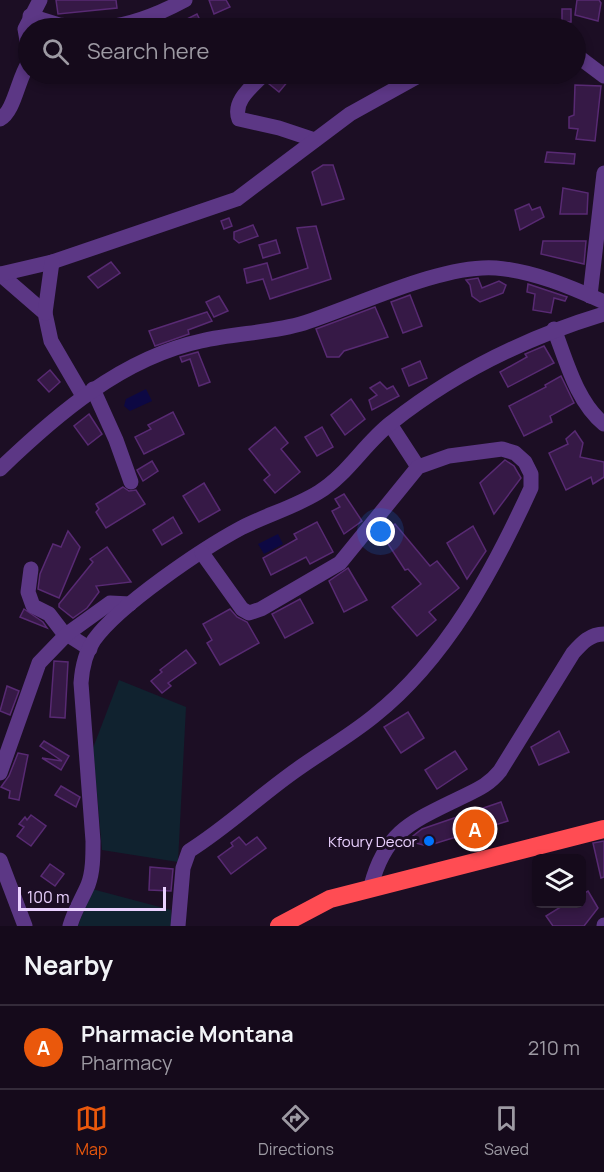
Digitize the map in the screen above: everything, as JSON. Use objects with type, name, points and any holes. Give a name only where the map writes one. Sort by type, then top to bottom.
[{"type":"highway","points":[[279,926],[330,899],[370,886],[604,829]]},
{"type":"street","points":[[36,18],[30,16],[40,0]]},
{"type":"street","points":[[145,18],[185,0]]},
{"type":"street","points":[[586,62],[604,76]]},
{"type":"street","points":[[0,119],[10,110],[19,84]]},
{"type":"street","points":[[255,84],[241,99],[236,110],[239,119],[279,128],[315,140]]},
{"type":"street","points":[[1,274],[52,262],[228,203],[244,195],[350,114],[404,84]]},
{"type":"street","points":[[0,88],[16,90]]},
{"type":"street","points":[[0,470],[88,393],[172,350],[200,341],[303,323],[460,270],[477,268],[511,270],[597,299],[604,173]]},
{"type":"street","points":[[52,262],[45,313],[51,341],[88,393],[116,440],[131,482]]},
{"type":"street","points":[[1,274],[45,313]]},
{"type":"street","points":[[70,926],[75,908],[88,885],[92,862],[93,841],[81,684],[82,669],[90,649],[100,634],[130,604],[202,553],[239,529],[320,491],[390,424],[471,370],[555,329],[604,314]]},
{"type":"street","points":[[555,329],[584,400],[594,416],[604,424]]},
{"type":"street","points":[[390,424],[418,467]]},
{"type":"street","points":[[178,926],[183,868],[189,851],[287,776],[374,716],[423,670],[456,625],[486,573],[528,494],[532,480],[525,462],[515,453],[502,449],[449,456],[418,467],[339,563],[261,609],[244,611],[202,553]]},
{"type":"street","points":[[31,569],[28,597],[33,606],[49,614],[67,634],[90,649]]},
{"type":"street","points":[[0,773],[39,663],[67,634],[110,603],[130,604]]},
{"type":"street","points":[[370,886],[376,865],[395,836],[431,813],[489,784],[500,771],[573,652],[586,640],[597,634],[604,634]]},
{"type":"street","points":[[0,860],[25,926]]},
{"type":"shaded area","points":[[146,389],[152,401],[130,411],[124,406],[126,399]]},
{"type":"shaded area","points":[[278,534],[283,544],[264,554],[258,544]]},
{"type":"shaded area","points":[[119,680],[186,707],[178,862],[102,850],[93,748]]},
{"type":"shaded area","points":[[92,889],[171,910],[173,926],[78,926]]},
{"type":"building","points":[[56,0],[116,0],[117,8],[58,14]]},
{"type":"building","points":[[209,0],[226,0],[230,7],[214,14]]},
{"type":"building","points":[[577,0],[599,0],[601,3],[598,21],[575,15]]},
{"type":"building","points":[[562,9],[571,9],[571,18],[562,18]]},
{"type":"building","points":[[269,84],[286,84],[279,92]]},
{"type":"building","points":[[575,85],[601,86],[595,141],[576,139],[578,129],[569,128],[569,117],[574,115]]},
{"type":"building","points":[[547,152],[575,154],[574,164],[545,162]]},
{"type":"building","points":[[323,165],[333,165],[344,199],[322,205],[312,172]]},
{"type":"building","points":[[563,188],[588,193],[587,214],[560,214]]},
{"type":"building","points":[[529,204],[532,210],[540,207],[544,217],[520,230],[515,210]]},
{"type":"building","points":[[229,218],[232,226],[224,229],[221,221]]},
{"type":"building","points":[[253,225],[258,236],[239,243],[234,239],[234,232]]},
{"type":"building","points":[[316,226],[331,279],[270,299],[263,279],[247,283],[244,269],[267,263],[272,280],[308,268],[297,228]]},
{"type":"building","points":[[276,240],[280,253],[263,258],[259,245]]},
{"type":"building","points":[[543,241],[586,241],[584,264],[541,254]]},
{"type":"building","points":[[111,262],[120,273],[98,288],[88,277]]},
{"type":"building","points":[[478,278],[482,288],[499,281],[506,285],[503,293],[480,302],[472,296],[470,285],[466,280]]},
{"type":"building","points":[[528,284],[567,297],[565,301],[554,298],[551,313],[533,310],[535,294],[527,292]]},
{"type":"building","points":[[410,295],[422,326],[403,333],[391,302]]},
{"type":"building","points":[[219,296],[228,311],[214,317],[206,302]]},
{"type":"building","points":[[375,307],[388,337],[344,351],[339,357],[327,357],[316,329]]},
{"type":"building","points":[[207,312],[212,321],[188,330],[189,334],[155,346],[149,331]]},
{"type":"building","points":[[544,346],[554,363],[508,387],[500,372],[527,357],[525,354]]},
{"type":"building","points":[[198,352],[210,382],[199,386],[190,359],[182,362],[180,357]]},
{"type":"building","points":[[420,361],[427,378],[409,386],[402,369]]},
{"type":"building","points":[[50,370],[60,382],[49,392],[38,380]]},
{"type":"building","points":[[561,376],[574,403],[550,416],[552,422],[524,436],[509,406],[546,387],[545,385]]},
{"type":"building","points":[[380,382],[387,389],[393,386],[399,396],[372,410],[369,400],[377,395],[370,388]]},
{"type":"building","points":[[351,399],[365,419],[345,435],[331,415]]},
{"type":"building","points":[[173,412],[184,434],[144,454],[135,437],[151,429],[148,425]]},
{"type":"building","points":[[89,414],[102,434],[88,445],[74,426]]},
{"type":"building","points":[[275,427],[288,443],[281,449],[300,472],[275,493],[264,480],[270,475],[249,449]]},
{"type":"building","points":[[322,427],[333,447],[317,456],[305,437]]},
{"type":"building","points":[[575,431],[583,443],[580,457],[604,462],[604,477],[593,484],[591,477],[566,490],[549,453],[568,444],[566,439]]},
{"type":"building","points":[[505,460],[514,466],[521,478],[494,514],[480,483]]},
{"type":"building","points":[[152,461],[158,471],[143,481],[137,470]]},
{"type":"building","points":[[204,483],[220,510],[199,522],[183,496]]},
{"type":"building","points":[[123,487],[129,491],[136,490],[145,504],[106,528],[96,512],[99,509],[96,504]]},
{"type":"building","points":[[344,494],[362,521],[344,534],[332,511],[340,507],[335,499]]},
{"type":"building","points":[[173,517],[182,533],[162,545],[153,530]]},
{"type":"building","points":[[317,522],[333,552],[310,564],[306,557],[271,575],[263,558],[297,539],[294,534]]},
{"type":"building","points":[[395,524],[430,566],[437,561],[459,588],[429,612],[436,620],[417,636],[392,607],[421,584],[408,569],[405,570],[381,533]]},
{"type":"building","points":[[473,526],[486,551],[467,579],[447,543]]},
{"type":"building","points":[[68,531],[80,547],[59,598],[38,589],[40,574],[53,544],[61,547]]},
{"type":"building","points":[[107,547],[131,582],[96,586],[99,592],[87,608],[73,618],[59,607],[59,604],[93,562],[90,559]]},
{"type":"building","points":[[348,568],[367,600],[344,612],[329,581]]},
{"type":"building","points":[[300,599],[313,623],[285,638],[272,614]]},
{"type":"building","points":[[24,609],[43,622],[47,628],[20,617]]},
{"type":"building","points":[[230,609],[237,617],[247,622],[259,643],[220,665],[207,643],[212,640],[203,624]]},
{"type":"building","points":[[186,650],[196,663],[168,683],[171,686],[162,693],[151,681],[162,672],[160,670]]},
{"type":"building","points":[[54,661],[68,662],[65,718],[50,717]]},
{"type":"building","points":[[7,686],[19,691],[10,715],[0,711]]},
{"type":"building","points":[[408,712],[424,738],[401,753],[384,727]]},
{"type":"building","points":[[559,731],[569,752],[539,765],[531,747]]},
{"type":"building","points":[[44,741],[69,756],[61,770],[42,758],[62,761],[40,746]]},
{"type":"building","points":[[455,751],[467,769],[437,789],[425,770]]},
{"type":"building","points":[[18,753],[28,755],[19,800],[9,798],[10,791],[1,787],[9,776]]},
{"type":"building","points":[[61,786],[80,797],[76,807],[55,795]]},
{"type":"building","points":[[501,802],[508,821],[427,846],[412,842],[413,836],[422,829]]},
{"type":"building","points":[[31,815],[46,826],[31,846],[17,836],[24,827],[19,824],[25,817],[27,820]]},
{"type":"building","points":[[239,837],[246,845],[257,837],[266,848],[231,874],[218,857],[233,846],[231,843]]},
{"type":"building","points":[[604,841],[604,877],[601,878],[593,843]]},
{"type":"building","points":[[50,864],[64,874],[55,886],[41,876]]},
{"type":"building","points":[[150,867],[173,869],[171,891],[149,890]]},
{"type":"building","points":[[588,891],[598,908],[584,926],[553,926],[546,916],[559,908],[586,908],[586,892]]},
{"type":"place","name":"Pharmacie Montana","points":[[475,829]]},
{"type":"place","name":"Kfoury Decor","points":[[429,841]]}]
